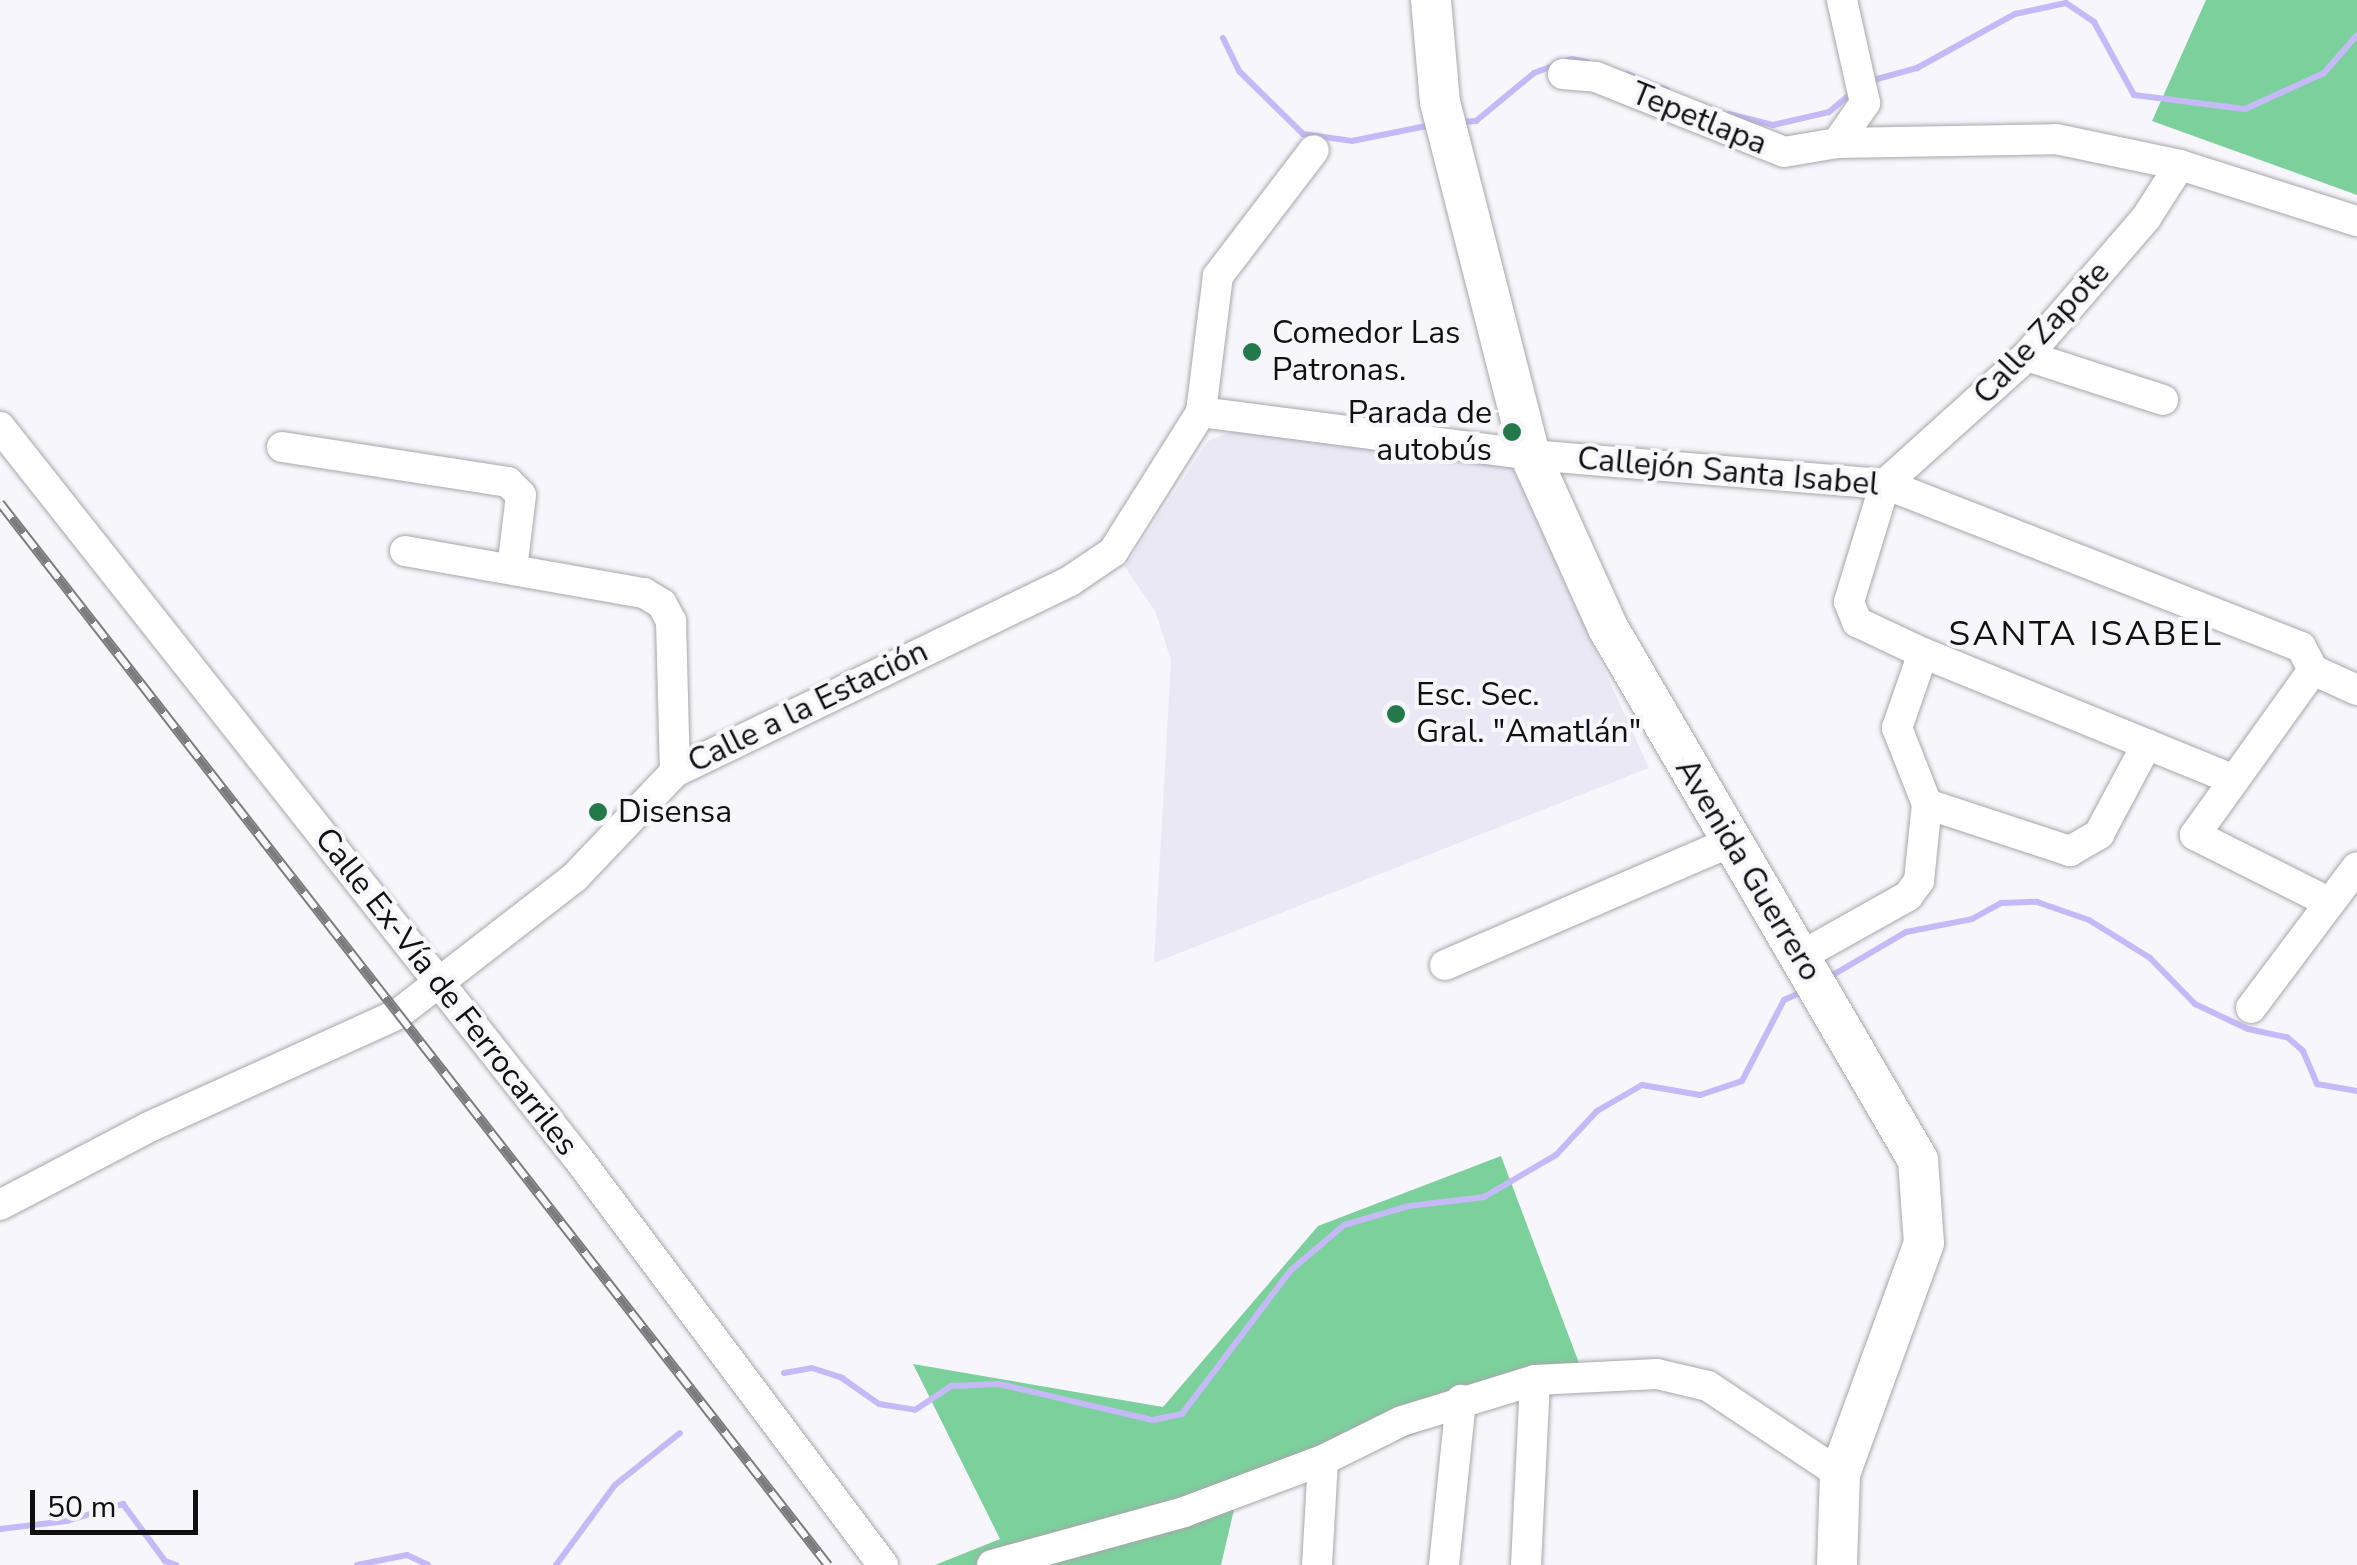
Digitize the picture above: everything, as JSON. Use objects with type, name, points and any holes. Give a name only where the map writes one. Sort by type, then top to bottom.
[{"type":"main road","name":"Avenida Guerrero","points":[[1431,0],[1444,120],[1530,454],[1608,628],[1918,1160],[1924,1244],[1840,1474],[1838,1565]]},
{"type":"street","points":[[1836,143],[1866,103],[1842,0]]},
{"type":"street","name":"Tepetlapa","points":[[1563,74],[1596,77],[1784,152],[1836,143],[2056,139],[2180,165],[2357,221]]},
{"type":"street","points":[[1314,150],[1218,276],[1200,412],[1530,454]]},
{"type":"street","name":"Calle Zapote","points":[[1884,484],[2027,356],[2146,218],[2180,165]]},
{"type":"street","points":[[2027,356],[2163,400]]},
{"type":"street","name":"Calle a la Estación","points":[[0,1205],[149,1127],[398,1014],[574,878],[676,772],[1070,581],[1112,552],[1161,484],[1200,412]]},
{"type":"street","name":"Calle Ex-Vía de Ferrocarriles","points":[[0,427],[438,986],[577,1157],[882,1565]]},
{"type":"street","points":[[282,447],[508,482],[521,495],[512,569]]},
{"type":"street","name":"Callejón Santa Isabel","points":[[1530,454],[1884,484],[2300,648],[2312,670],[2357,690]]},
{"type":"street","points":[[1884,484],[1849,602],[1856,622],[2234,780]]},
{"type":"street","points":[[405,551],[644,593],[662,604],[671,621],[676,772]]},
{"type":"street","points":[[1805,963],[1908,896],[1919,882],[1927,804],[1897,728],[1923,652]]},
{"type":"street","points":[[2312,670],[2195,835],[2328,902]]},
{"type":"street","points":[[1927,804],[2070,852],[2100,834],[2147,744]]},
{"type":"street","points":[[1445,965],[1731,842]]},
{"type":"street","points":[[2251,1008],[2357,867]]},
{"type":"street","points":[[992,1565],[1184,1512],[1323,1460],[1461,1400],[1535,1380],[1656,1374],[1708,1386],[1840,1474]]},
{"type":"street","points":[[1526,1565],[1535,1380]]},
{"type":"street","points":[[1444,1565],[1461,1400]]},
{"type":"street","points":[[1317,1565],[1323,1460]]},
{"type":"shaded area","name":"Esc. Sec. Gral. \"Amatlán\"","points":[[1243,427],[1511,465],[1649,768],[1154,963],[1171,660],[1155,611],[1125,567],[1208,441]]},
{"type":"green space","points":[[2206,0],[2357,0],[2357,195],[2152,121]]},
{"type":"green space","points":[[1501,1156],[1582,1371],[1236,1501],[1221,1565],[935,1565],[1000,1539],[913,1364],[1163,1407],[1318,1226]]},
{"type":"waterway","points":[[1870,81],[1917,68],[2015,14],[2066,3],[2094,22],[2134,95],[2245,109],[2324,73],[2357,35]]},
{"type":"waterway","points":[[1223,38],[1239,71],[1303,134],[1352,141],[1431,125]]},
{"type":"waterway","points":[[1459,122],[1476,121],[1534,73],[1572,59],[1587,62]]},
{"type":"waterway","points":[[1627,74],[1667,90]]},
{"type":"waterway","points":[[1729,114],[1773,125],[1829,112],[1855,90]]},
{"type":"waterway","points":[[1826,979],[1906,932],[1972,919],[2001,903],[2037,902],[2089,920],[2150,958],[2195,1004],[2248,1029],[2287,1037],[2303,1051],[2317,1084],[2357,1091]]},
{"type":"waterway","points":[[784,1373],[812,1368],[842,1378],[879,1404],[915,1410],[951,1386],[999,1384],[1153,1420],[1182,1414],[1291,1270],[1344,1225],[1409,1206],[1484,1197],[1556,1155],[1597,1111],[1642,1085],[1700,1095],[1742,1081],[1784,1000],[1802,992]]},
{"type":"waterway","points":[[556,1565],[615,1485],[680,1433]]},
{"type":"waterway","points":[[0,1529],[67,1521],[123,1504],[165,1561],[176,1565]]},
{"type":"waterway","points":[[357,1565],[407,1555],[428,1565]]},
{"type":"railway","points":[[0,503],[828,1565]]},
{"type":"place","name":"Comedor Las Patronas.","points":[[1252,352]]},
{"type":"place","name":"Parada de autobús","points":[[1512,432]]},
{"type":"place","name":"Esc. Sec. Gral. \"Amatlán\"","points":[[1396,714]]},
{"type":"place","name":"Disensa","points":[[598,812]]},
{"type":"district","name":"SANTA ISABEL","points":[[2086,634]]}]
